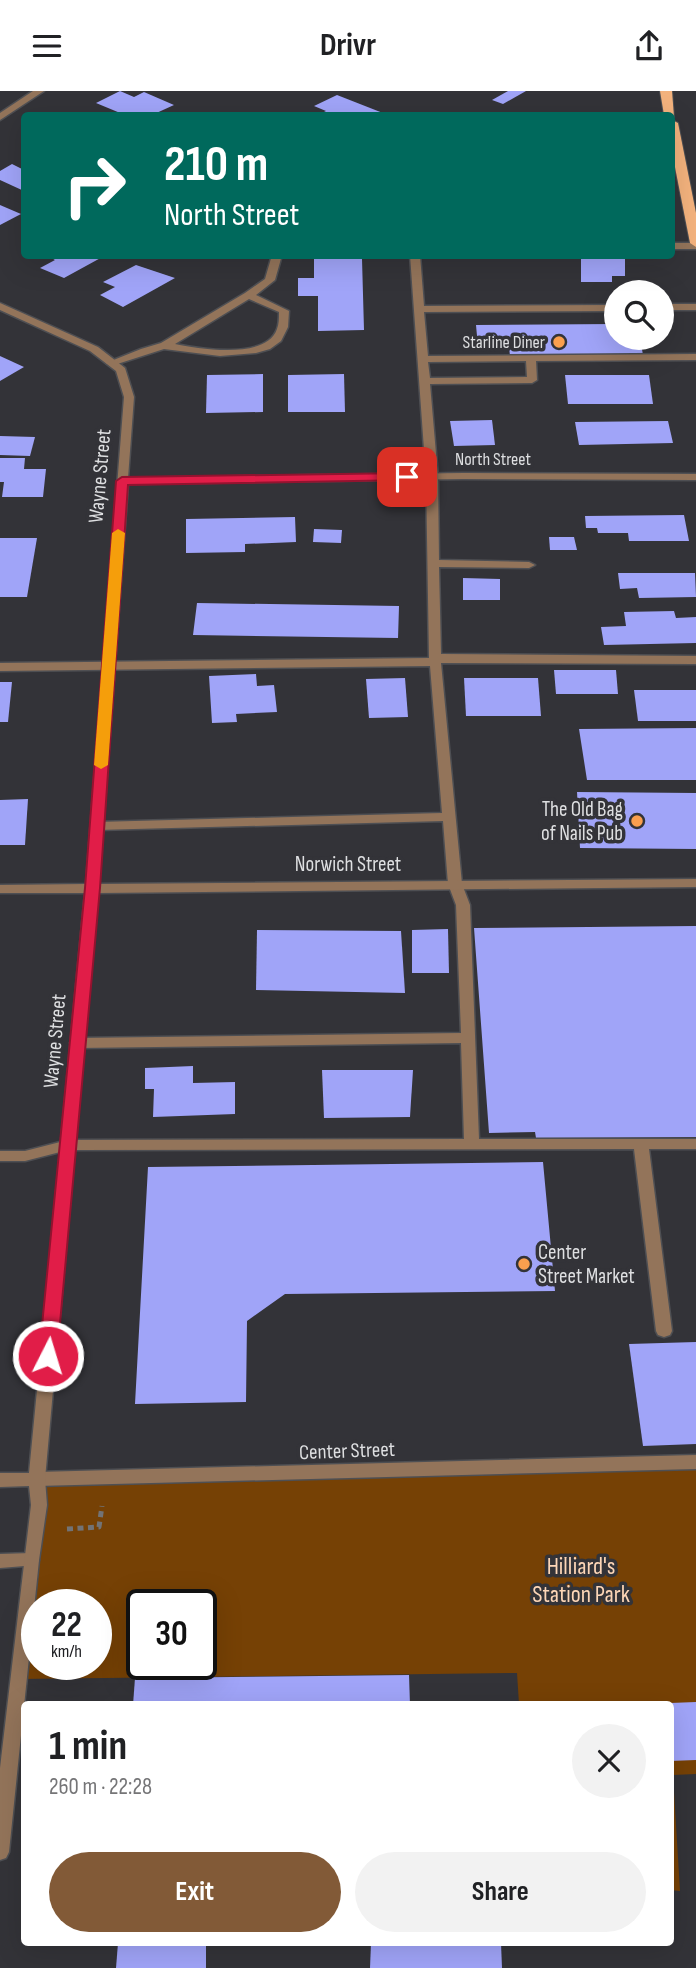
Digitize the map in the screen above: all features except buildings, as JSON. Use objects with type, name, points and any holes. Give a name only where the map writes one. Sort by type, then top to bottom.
[{"type":"main road","points":[[666,91],[670,112]]},
{"type":"main road","points":[[675,138],[696,245]]},
{"type":"street","points":[[0,117],[39,91]]},
{"type":"street","points":[[675,246],[696,245]]},
{"type":"street","points":[[111,363],[164,346],[249,295],[270,281],[276,259]]},
{"type":"street","points":[[415,259],[432,477],[436,660],[455,884],[463,905],[472,1145]]},
{"type":"street","points":[[164,346],[226,352],[264,349],[283,333],[286,326],[284,311],[249,295]]},
{"type":"street","name":"Wayne Street","points":[[0,306],[94,349],[121,370],[129,397],[92,888],[37,1479],[39,1505],[5,1752],[0,1852]]},
{"type":"street","points":[[674,307],[696,307]]},
{"type":"street","points":[[418,309],[604,308]]},
{"type":"street","points":[[424,381],[532,380],[531,358]]},
{"type":"street","points":[[423,359],[696,358]]},
{"type":"street","name":"North Street","points":[[122,481],[696,477]]},
{"type":"street","points":[[434,563],[529,565]]},
{"type":"street","points":[[0,667],[436,660],[696,660]]},
{"type":"street","points":[[97,826],[449,817]]},
{"type":"street","name":"Norwich Street","points":[[0,889],[696,883]]},
{"type":"street","points":[[77,1042],[468,1038]]},
{"type":"street","points":[[641,1144],[664,1331]]},
{"type":"street","points":[[0,1156],[25,1156],[68,1145],[696,1144]]},
{"type":"street","name":"Center Street","points":[[0,1480],[696,1462]]},
{"type":"street","points":[[0,1561],[31,1560]]},
{"type":"green space","name":"Hilliard's Station Park","points":[[696,1462],[696,1774],[674,1775],[674,1701],[519,1701],[517,1673],[217,1677],[217,1589],[126,1589],[126,1678],[112,1678],[112,1589],[27,1589],[37,1479]]},
{"type":"green space","name":"Hilliard's Station Park","points":[[21,1647],[21,1679],[18,1679]]},
{"type":"green space","name":"Hilliard's Station Park","points":[[674,1792],[680,1891],[674,1890]]},
{"type":"slow traffic","points":[[101,765],[118,533]]},
{"type":"place","name":"Starline Diner","points":[[559,342]]},
{"type":"place","name":"The Old Bag of Nails Pub","points":[[637,821]]},
{"type":"place","name":"Center Street Market","points":[[524,1264]]},
{"type":"route","points":[[48,1356],[92,888],[122,481],[407,477]]}]
